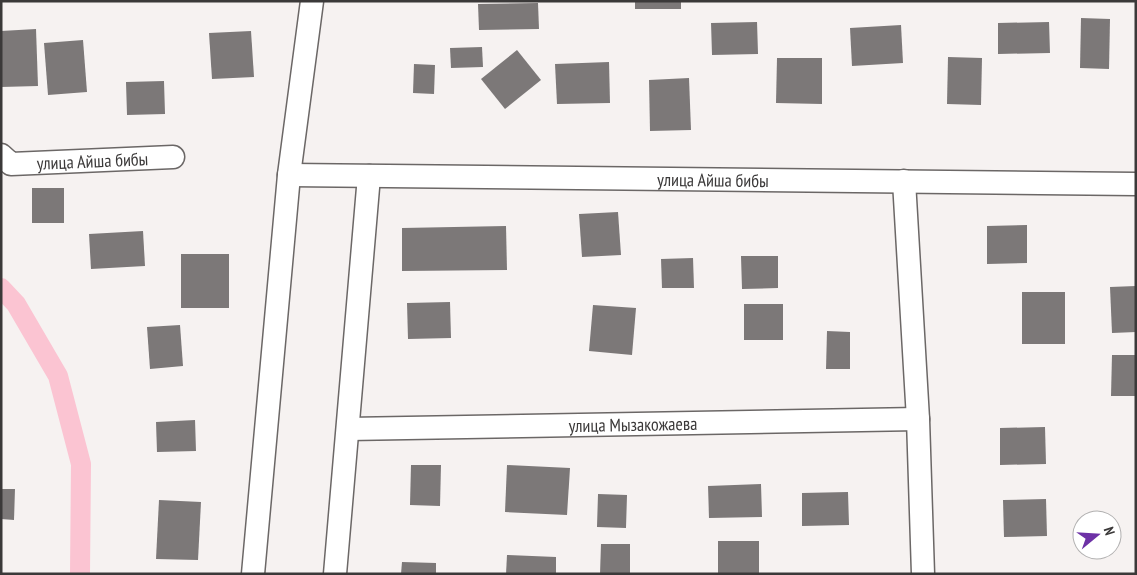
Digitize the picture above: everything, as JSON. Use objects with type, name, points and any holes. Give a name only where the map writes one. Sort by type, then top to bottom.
[{"type":"street","points":[[253,574],[289,175],[312,1]]},
{"type":"street","name":"улица Айша бибы","points":[[6,160],[173,157]]},
{"type":"street","name":"улица Айша бибы","points":[[289,175],[1136,184]]},
{"type":"street","points":[[335,574],[369,176]]},
{"type":"street","points":[[904,181],[918,418],[923,574]]},
{"type":"street","name":"улица Мызакожаева","points":[[348,429],[918,418]]},
{"type":"building","points":[[635,1],[681,1],[681,9],[635,9]]},
{"type":"building","points":[[538,3],[539,29],[479,30],[478,4]]},
{"type":"building","points":[[1081,18],[1110,19],[1109,69],[1080,68]]},
{"type":"building","points":[[757,22],[758,54],[712,55],[711,23]]},
{"type":"building","points":[[1049,22],[1050,53],[998,54],[998,23]]},
{"type":"building","points":[[901,25],[903,63],[852,66],[850,28]]},
{"type":"building","points":[[36,29],[38,86],[1,87],[1,31]]},
{"type":"building","points":[[251,31],[254,77],[212,79],[209,33]]},
{"type":"building","points":[[83,40],[87,92],[48,95],[44,43]]},
{"type":"building","points":[[482,47],[483,67],[451,68],[450,48]]},
{"type":"building","points":[[517,50],[541,80],[505,109],[481,79]]},
{"type":"building","points":[[948,57],[982,58],[981,105],[947,104]]},
{"type":"building","points":[[777,58],[822,58],[822,104],[776,103]]},
{"type":"building","points":[[609,62],[610,103],[557,104],[555,64]]},
{"type":"building","points":[[414,64],[435,65],[434,94],[413,93]]},
{"type":"building","points":[[689,78],[691,130],[650,131],[649,80]]},
{"type":"building","points":[[164,81],[165,114],[127,115],[126,82]]},
{"type":"building","points":[[32,188],[64,188],[64,223],[32,223]]},
{"type":"building","points":[[618,212],[621,255],[582,257],[579,214]]},
{"type":"building","points":[[1027,225],[1027,263],[987,264],[987,226]]},
{"type":"building","points":[[506,226],[507,270],[402,271],[402,228]]},
{"type":"building","points":[[143,231],[145,266],[91,269],[89,234]]},
{"type":"building","points":[[181,254],[229,254],[229,308],[181,308]]},
{"type":"building","points":[[741,256],[778,256],[778,288],[742,289]]},
{"type":"building","points":[[693,258],[694,288],[662,288],[661,259]]},
{"type":"building","points":[[1136,286],[1136,332],[1112,333],[1110,287]]},
{"type":"building","points":[[1022,292],[1065,292],[1065,344],[1022,344]]},
{"type":"building","points":[[450,302],[451,338],[408,339],[407,303]]},
{"type":"building","points":[[744,304],[783,304],[783,340],[744,340]]},
{"type":"building","points":[[593,305],[636,308],[632,355],[589,351]]},
{"type":"building","points":[[180,325],[183,366],[150,369],[147,327]]},
{"type":"building","points":[[827,331],[850,332],[850,369],[826,369]]},
{"type":"building","points":[[1112,355],[1136,355],[1136,396],[1111,396]]},
{"type":"building","points":[[195,420],[196,451],[157,452],[156,422]]},
{"type":"building","points":[[1045,427],[1046,464],[1000,465],[1000,428]]},
{"type":"building","points":[[411,465],[441,465],[440,506],[410,505]]},
{"type":"building","points":[[507,465],[570,468],[567,515],[505,512]]},
{"type":"building","points":[[761,484],[762,517],[709,518],[708,486]]},
{"type":"building","points":[[1,489],[15,489],[14,520],[1,519]]},
{"type":"building","points":[[848,492],[849,525],[802,526],[802,493]]},
{"type":"building","points":[[598,494],[627,495],[626,528],[597,527]]},
{"type":"building","points":[[1046,499],[1047,536],[1004,537],[1003,500]]},
{"type":"building","points":[[159,500],[201,502],[198,560],[156,559]]},
{"type":"building","points":[[718,541],[759,541],[759,574],[718,574]]},
{"type":"building","points":[[601,544],[630,544],[630,574],[600,574]]},
{"type":"building","points":[[507,555],[556,557],[556,574],[506,574]]},
{"type":"building","points":[[402,562],[436,563],[436,574],[401,574]]},
{"type":"waterway","points":[[1,288],[16,304],[58,376],[81,464],[80,574]]}]
